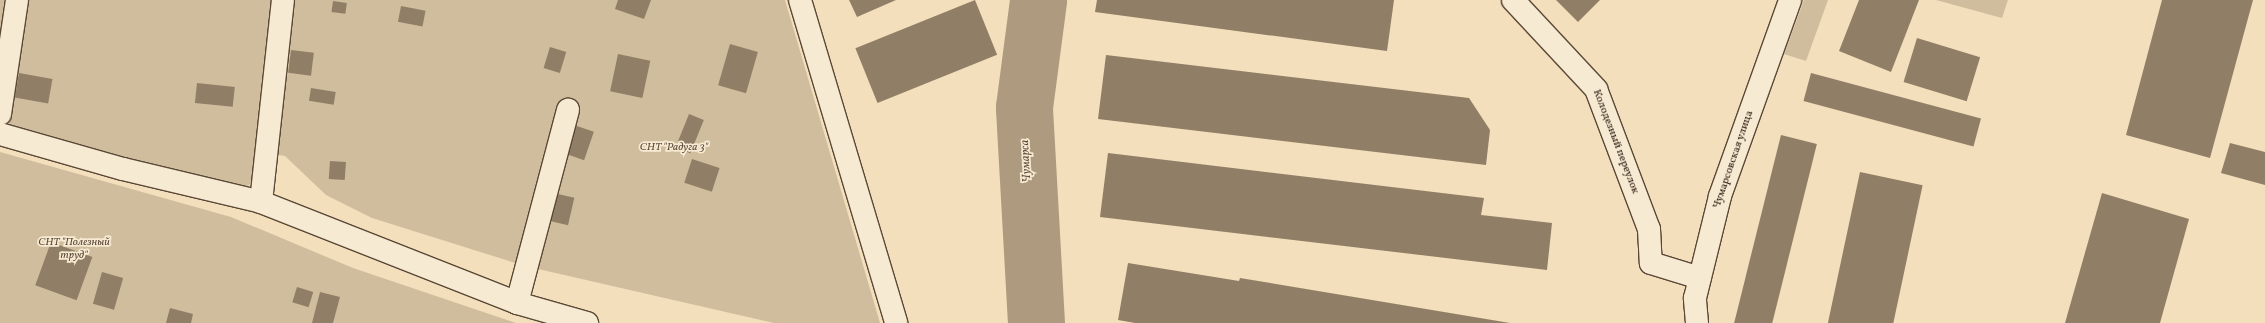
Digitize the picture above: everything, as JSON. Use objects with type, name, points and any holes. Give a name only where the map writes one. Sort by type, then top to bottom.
[{"type":"street","points":[[0,114],[17,0]]},
{"type":"street","points":[[261,202],[283,0]]},
{"type":"street","points":[[800,0],[896,323]]},
{"type":"street","name":"Колодезный переулок","points":[[1513,0],[1596,89],[1648,229],[1651,263],[1700,278]]},
{"type":"street","name":"Чумарсовская улица","points":[[1698,323],[1695,298],[1720,196],[1790,0]]},
{"type":"street","points":[[517,303],[568,110]]},
{"type":"street","points":[[0,134],[124,169],[261,202],[517,303],[587,323]]},
{"type":"green space","name":"СНТ \"Радуга 3\"","points":[[0,0],[785,0],[880,323],[774,323],[525,266],[372,218],[326,195],[285,156],[256,151],[255,181],[241,190],[13,129],[9,123],[9,114],[0,112]]},
{"type":"green space","points":[[1804,0],[1828,0],[1806,61],[1784,54]]},
{"type":"green space","points":[[1936,0],[2008,0],[2002,18]]},
{"type":"green space","name":"СНТ \"Полезный труд\"","points":[[0,152],[231,217],[353,268],[516,323],[0,323]]},
{"type":"building","points":[[618,0],[651,0],[644,19],[615,9]]},
{"type":"building","points":[[849,0],[896,0],[857,17]]},
{"type":"building","points":[[975,0],[997,55],[877,103],[855,48]]},
{"type":"building","points":[[1097,0],[1394,0],[1387,51],[1095,12]]},
{"type":"building","points":[[1556,0],[1600,0],[1578,22]]},
{"type":"building","points":[[1859,0],[1919,0],[1891,72],[1839,51]]},
{"type":"building","points":[[2162,0],[2253,0],[2210,158],[2126,135]]},
{"type":"building","points":[[333,1],[347,3],[345,14],[331,12]]},
{"type":"building","points":[[401,6],[426,11],[422,26],[398,22]]},
{"type":"building","points":[[1917,38],[1980,57],[1967,101],[1904,82]]},
{"type":"building","points":[[730,44],[758,52],[746,93],[718,85]]},
{"type":"building","points":[[550,47],[566,52],[560,73],[544,68]]},
{"type":"building","points":[[291,50],[314,53],[311,76],[288,73]]},
{"type":"building","points":[[618,54],[650,61],[642,98],[610,91]]},
{"type":"building","points":[[1106,55],[1469,98],[1490,130],[1486,165],[1098,119]]},
{"type":"building","points":[[19,73],[52,79],[48,104],[15,98]]},
{"type":"building","points":[[1811,73],[1981,119],[1973,147],[1803,101]]},
{"type":"building","points":[[197,83],[235,87],[233,107],[195,103]]},
{"type":"building","points":[[311,88],[336,92],[334,105],[309,101]]},
{"type":"building","points":[[689,114],[704,120],[690,153],[676,147]]},
{"type":"building","points":[[574,125],[594,132],[584,160],[564,153]]},
{"type":"building","points":[[1781,135],[1817,144],[1772,323],[1734,323]]},
{"type":"building","points":[[2230,143],[2265,152],[2265,185],[2221,173]]},
{"type":"building","points":[[1108,153],[1484,198],[1481,215],[1552,223],[1547,270],[1100,217]]},
{"type":"building","points":[[692,159],[720,168],[712,192],[684,183]]},
{"type":"building","points":[[330,161],[346,162],[345,180],[329,179]]},
{"type":"building","points":[[1860,172],[1923,185],[1893,323],[1828,323]]},
{"type":"building","points":[[549,192],[574,198],[568,225],[543,219]]},
{"type":"building","points":[[2102,193],[2189,219],[2160,323],[2065,323]]},
{"type":"building","points":[[51,242],[92,257],[77,300],[35,285]]},
{"type":"building","points":[[1128,263],[1239,281],[1240,278],[1510,323],[1135,323],[1118,320]]},
{"type":"building","points":[[102,272],[123,278],[114,310],[93,304]]},
{"type":"building","points":[[297,287],[313,292],[309,307],[292,302]]},
{"type":"building","points":[[320,292],[340,297],[333,323],[312,323]]},
{"type":"building","points":[[170,308],[193,314],[191,323],[166,323]]},
{"type":"waterway","name":"Чумарса","points":[[1036,323],[1024,107],[1038,0]]}]
